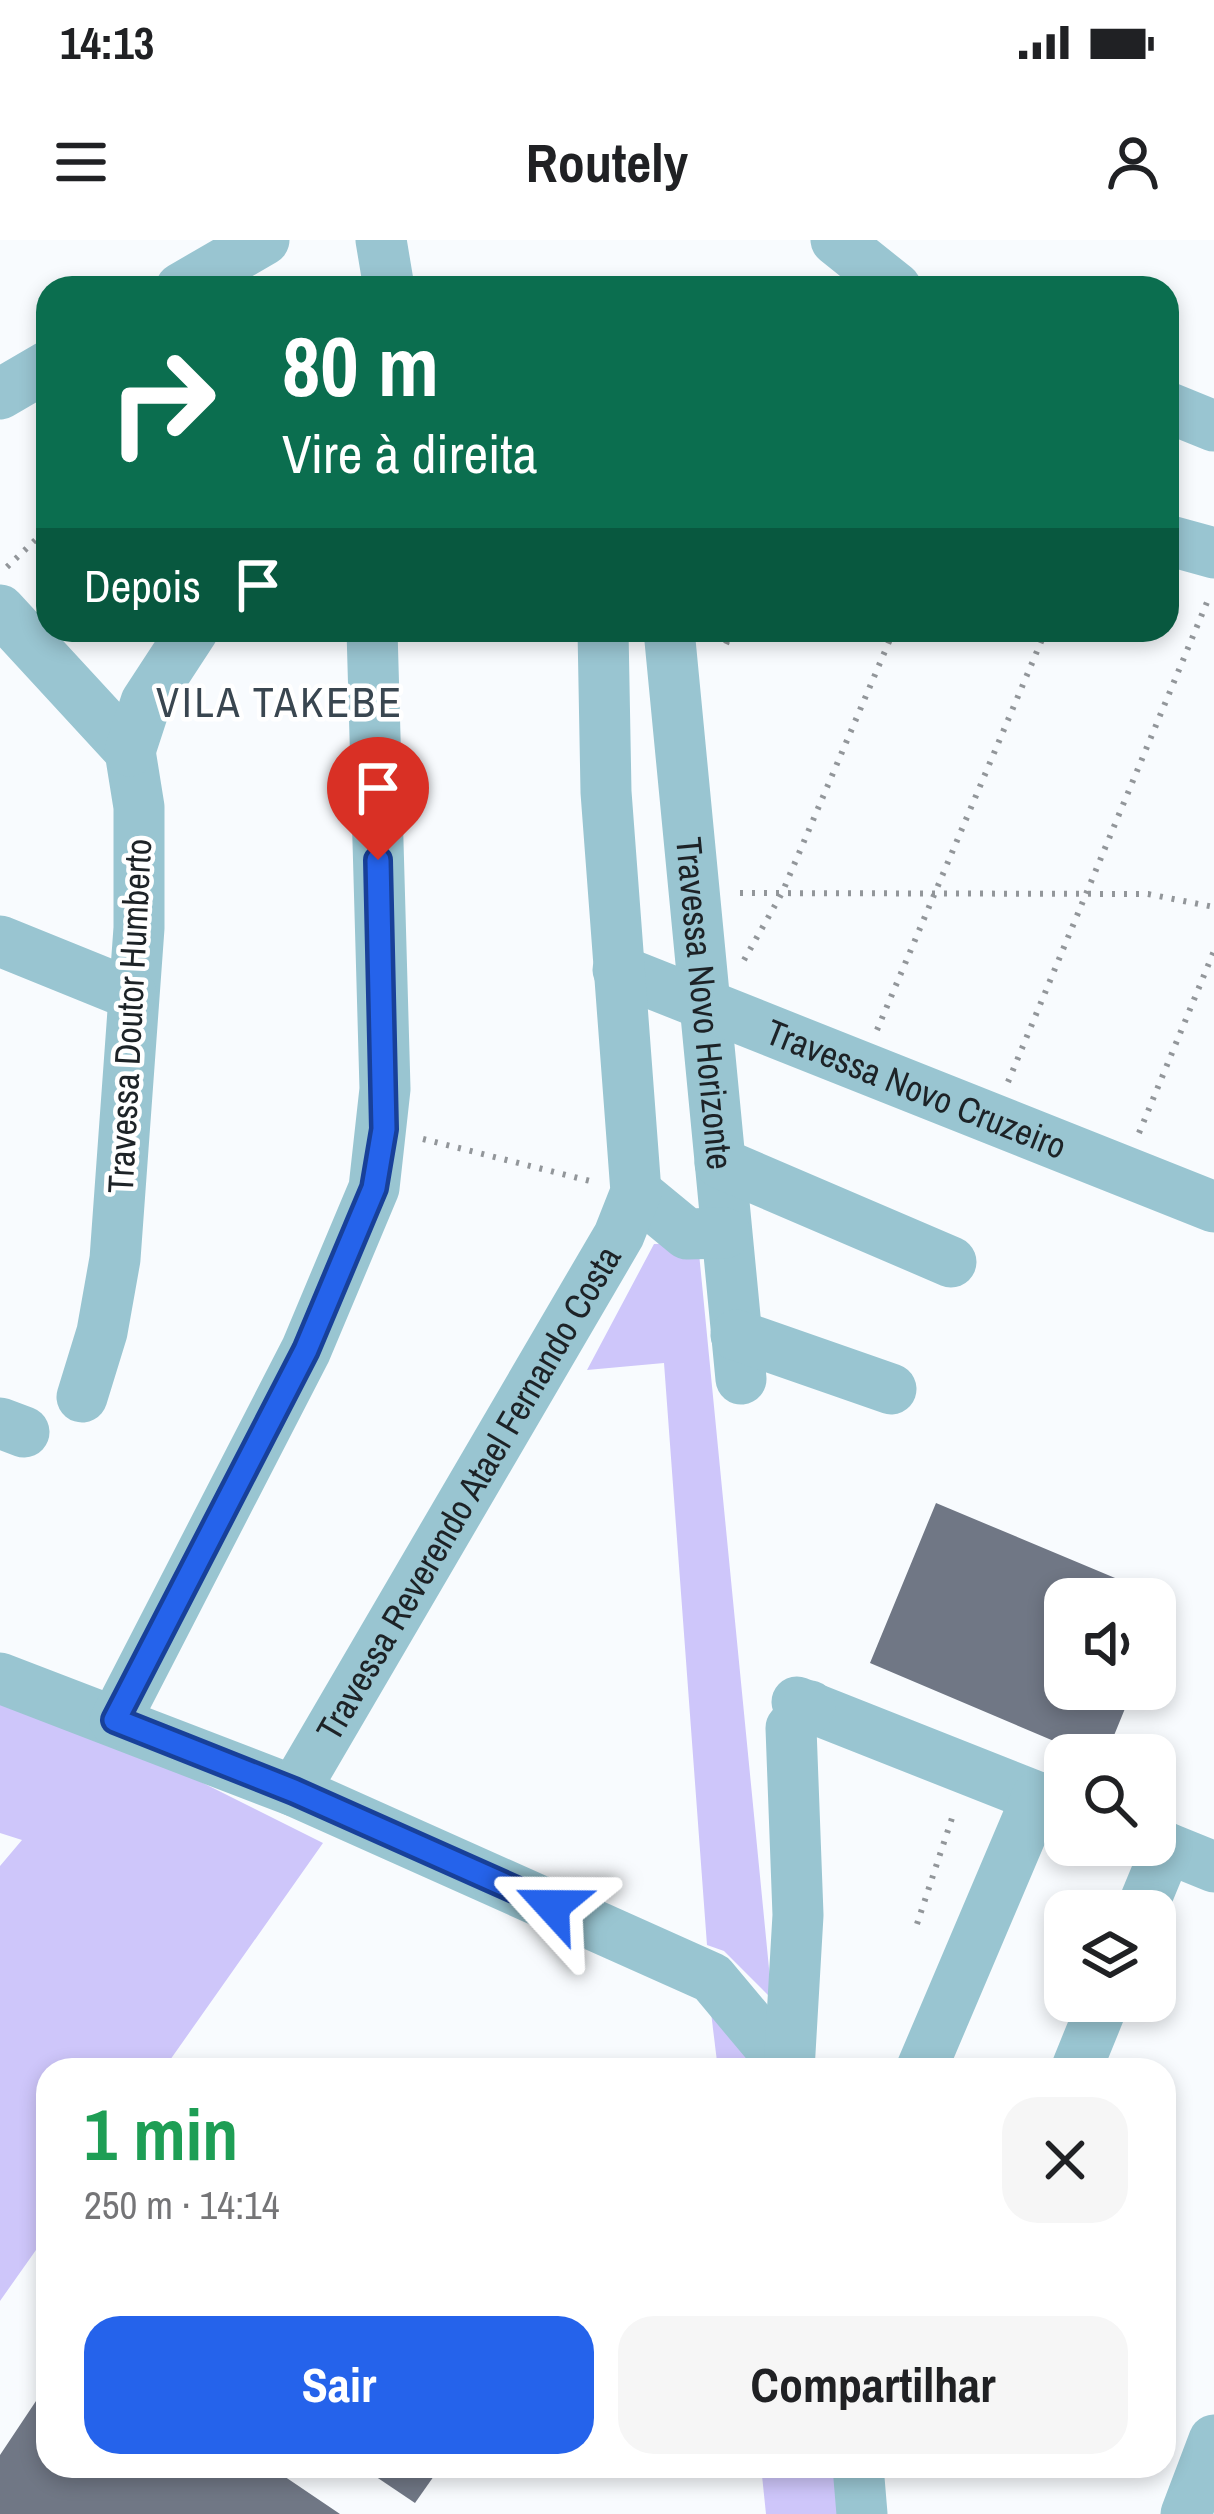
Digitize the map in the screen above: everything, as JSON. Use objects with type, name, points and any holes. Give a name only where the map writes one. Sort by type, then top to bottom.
[{"type":"street","points":[[202,276],[264,240]]},
{"type":"street","points":[[381,240],[387,276]]},
{"type":"street","points":[[836,240],[881,276]]},
{"type":"street","points":[[0,394],[36,373]]},
{"type":"street","points":[[1179,412],[1214,426]]},
{"type":"street","points":[[1179,543],[1214,553]]},
{"type":"street","points":[[0,610],[130,752],[146,702],[185,642]]},
{"type":"street","points":[[115,1720],[306,1350],[374,1188],[384,1129],[372,642]]},
{"type":"street","name":"Travessa Reverendo Atael Fernando Costa","points":[[294,1791],[619,1235],[636,1192],[606,792],[602,642]]},
{"type":"street","name":"Travessa Novo Horizonte","points":[[670,642],[694,894],[711,1005],[738,1357],[891,1389]]},
{"type":"street","name":"Travessa Doutor Humberto","points":[[82,1397],[102,1332],[115,1259],[142,860],[130,752]]},
{"type":"street","points":[[0,941],[130,994]]},
{"type":"street","name":"Travessa Novo Cruzeiro","points":[[618,970],[1214,1207]]},
{"type":"street","points":[[720,1163],[951,1262]]},
{"type":"street","name":"Travessa Reverendo Atael Fernando Costa","points":[[636,1192],[687,1234],[725,1233]]},
{"type":"street","points":[[0,1678],[294,1791],[712,1978],[779,2058]]},
{"type":"street","points":[[790,2058],[798,1915],[791,1728],[803,1704],[1044,1799]]},
{"type":"street","points":[[926,2058],[1044,1816]]},
{"type":"street","points":[[1176,1852],[1214,1867]]},
{"type":"street","points":[[1081,2058],[1096,2022]]},
{"type":"street","points":[[859,2478],[862,2514]]},
{"type":"path","points":[[0,574],[36,539]]},
{"type":"path","points":[[993,1118],[1214,585]]},
{"type":"path","points":[[711,1005],[782,893],[889,642]]},
{"type":"path","points":[[861,1068],[1041,642]]},
{"type":"path","points":[[694,894],[1148,894],[1214,907]]},
{"type":"path","points":[[1124,1169],[1214,951]]},
{"type":"path","points":[[384,1129],[636,1192]]},
{"type":"path","points":[[917,1924],[968,1769]]},
{"type":"shaded area","points":[[698,1243],[772,1999],[724,1951],[707,1945],[664,1363],[587,1370],[654,1244]]},
{"type":"shaded area","points":[[0,1699],[109,1736],[323,1843],[171,2058],[36,2058],[36,2250],[0,2301],[0,1866],[22,1840],[0,1833]]},
{"type":"shaded area","points":[[710,2004],[763,2058],[717,2058]]},
{"type":"shaded area","points":[[762,2478],[850,2478],[854,2514],[766,2514]]},
{"type":"building","points":[[936,1503],[1115,1578],[1044,1578],[1044,1710],[1124,1710],[1115,1734],[1044,1737],[870,1663]]},
{"type":"building","points":[[36,2401],[36,2478],[287,2478],[340,2514],[0,2514],[0,2455]]},
{"type":"building","points":[[378,2478],[433,2478],[415,2503]]},
{"type":"district","name":"VILA TAKEBE","points":[[280,702]]},
{"type":"route","points":[[378,860],[385,1089],[381,1159],[374,1188],[306,1350],[115,1720],[294,1791],[552,1906]]}]
